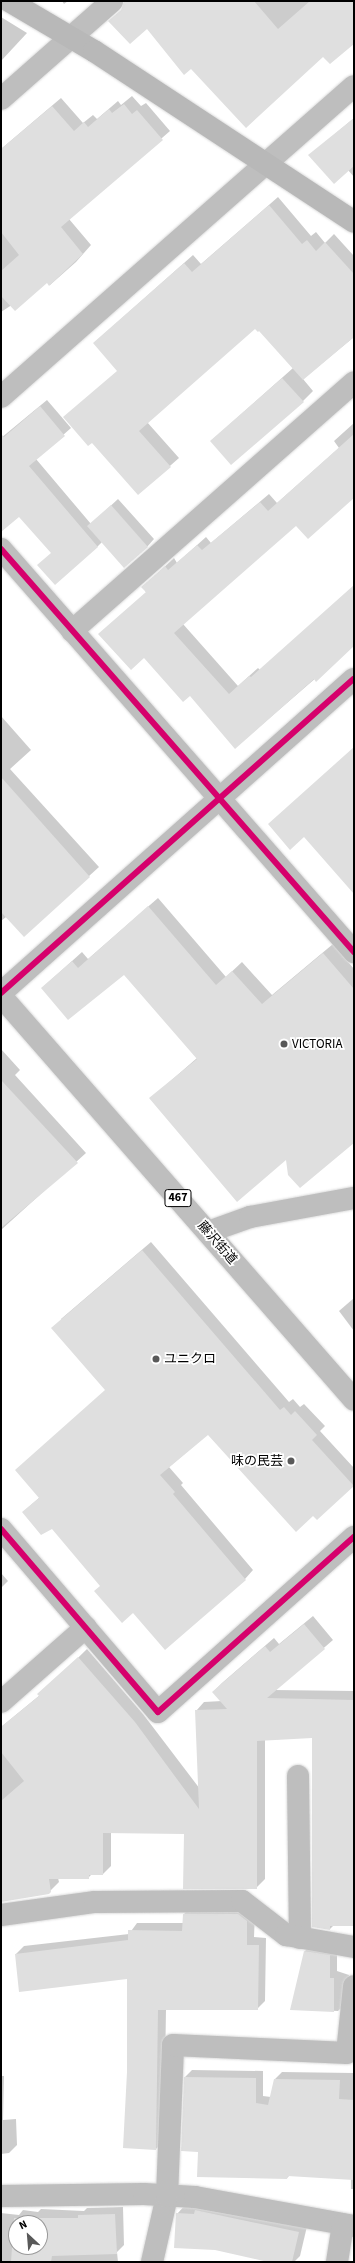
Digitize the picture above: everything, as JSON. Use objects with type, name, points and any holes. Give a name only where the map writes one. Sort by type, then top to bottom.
[{"type":"main road","points":[[1,99],[112,1]]},
{"type":"main road","points":[[1,397],[354,86]]},
{"type":"main road","points":[[72,631],[354,382]]},
{"type":"main road","points":[[1,550],[354,952]]},
{"type":"main road","points":[[1,995],[218,798],[354,679]]},
{"type":"main road","name":"藤沢街道","points":[[1,995],[354,1400]]},
{"type":"main road","points":[[208,1232],[250,1217],[354,1198]]},
{"type":"main road","points":[[1,1529],[158,1712],[354,1537]]},
{"type":"main road","points":[[1,1702],[86,1627]]},
{"type":"main road","points":[[298,1776],[300,1938]]},
{"type":"main road","points":[[1,1915],[95,1902],[242,1901],[286,1935],[354,1947]]},
{"type":"main road","points":[[152,2262],[166,2196],[172,2045],[347,2052],[354,1986]]},
{"type":"main road","points":[[1,2202],[1,2196],[166,2196],[245,2204],[348,2225],[337,2262]]},
{"type":"street","points":[[8,1],[70,38],[267,162],[354,222]]},
{"type":"building","points":[[124,1],[254,1],[278,29],[310,1],[354,1],[354,44],[330,64],[323,57],[246,128],[191,69],[184,75],[147,29],[130,44],[108,21],[121,10]]},
{"type":"building","points":[[124,104],[132,114],[137,110],[163,140],[61,227],[83,254],[49,286],[47,283],[15,311],[1,296],[1,271],[19,255],[1,232],[1,149],[52,106],[74,131],[84,122],[88,127],[109,109],[112,113]]},
{"type":"building","points":[[354,118],[354,166],[334,184],[308,155]]},
{"type":"building","points":[[269,205],[302,244],[307,240],[316,251],[325,242],[354,274],[354,337],[303,380],[259,331],[258,332],[255,329],[139,431],[171,467],[138,495],[92,443],[88,446],[63,417],[117,371],[93,343],[184,263],[192,272]]},
{"type":"building","points":[[282,378],[304,402],[231,465],[210,441]]},
{"type":"building","points":[[40,406],[65,436],[29,466],[98,547],[55,585],[37,565],[51,553],[19,517],[1,532],[1,434],[4,437]]},
{"type":"building","points":[[354,434],[354,498],[308,539],[296,526],[174,633],[229,694],[249,676],[251,677],[354,585],[354,646],[316,682],[314,679],[235,749],[190,696],[183,702],[144,658],[131,670],[98,634],[146,592],[141,587],[165,566],[168,570],[197,545],[202,550],[260,502],[268,511]]},
{"type":"building","points":[[111,505],[148,547],[124,568],[87,526]]},
{"type":"building","points":[[354,747],[354,894],[304,837],[290,850],[268,824]]},
{"type":"building","points":[[1,777],[90,877],[24,937],[1,912]]},
{"type":"building","name":"VICTORIA","points":[[148,906],[216,985],[232,971],[262,1004],[323,953],[354,989],[354,1143],[300,1188],[288,1175],[286,1160],[237,1202],[149,1098],[197,1059],[124,975],[68,1020],[41,988],[72,961],[78,968]]},
{"type":"building","points":[[1,1080],[78,1163],[1,1228]]},
{"type":"building","points":[[142,1250],[280,1410],[284,1407],[291,1415],[295,1411],[317,1435],[312,1440],[354,1486],[317,1520],[313,1516],[296,1532],[208,1435],[160,1475],[175,1492],[173,1494],[246,1580],[165,1650],[133,1613],[122,1623],[94,1591],[100,1586],[52,1529],[41,1535],[22,1512],[39,1498],[15,1470],[105,1390],[51,1328]]},
{"type":"building","points":[[304,1624],[325,1649],[267,1698],[354,1700],[354,1926],[330,1926],[330,1930],[312,1927],[312,1738],[257,1741],[257,1889],[183,1889],[184,1834],[103,1833],[103,1875],[89,1875],[89,1879],[49,1879],[51,1892],[49,1894],[1,1902],[1,1801],[24,1781],[1,1752],[1,1727],[39,1696],[37,1694],[78,1657],[135,1722],[199,1809],[195,1710],[227,1709],[212,1692],[265,1646],[270,1652]]},
{"type":"building","points":[[183,1914],[238,1914],[247,1921],[247,1945],[259,1945],[258,2010],[158,2010],[156,2150],[123,2148],[127,2072],[127,1979],[19,1992],[15,1954],[128,1940],[128,1930],[182,1931]]},
{"type":"building","points":[[304,1951],[330,1955],[330,1978],[334,1978],[334,2012],[290,2010]]},
{"type":"building","points":[[184,2077],[256,2078],[256,2103],[268,2105],[274,2079],[340,2080],[339,2099],[354,2100],[354,2180],[288,2176],[287,2179],[197,2177],[198,2152],[181,2151]]},
{"type":"building","points":[[195,2210],[299,2232],[292,2262],[268,2262],[215,2250],[174,2248],[176,2213],[194,2214]]},
{"type":"building","points":[[115,2214],[117,2254],[52,2256],[51,2262],[11,2262],[11,2255],[48,2255],[48,2218],[78,2218],[78,2215]]},
{"type":"cycle path","points":[[1,549],[354,952]]},
{"type":"cycle path","points":[[1,993],[354,679]]},
{"type":"cycle path","points":[[1,1529],[158,1712],[354,1537]]},
{"type":"place","name":"VICTORIA","points":[[284,1044]]},
{"type":"place","name":"ユニクロ","points":[[156,1359]]},
{"type":"place","name":"味の民芸","points":[[291,1461]]}]
